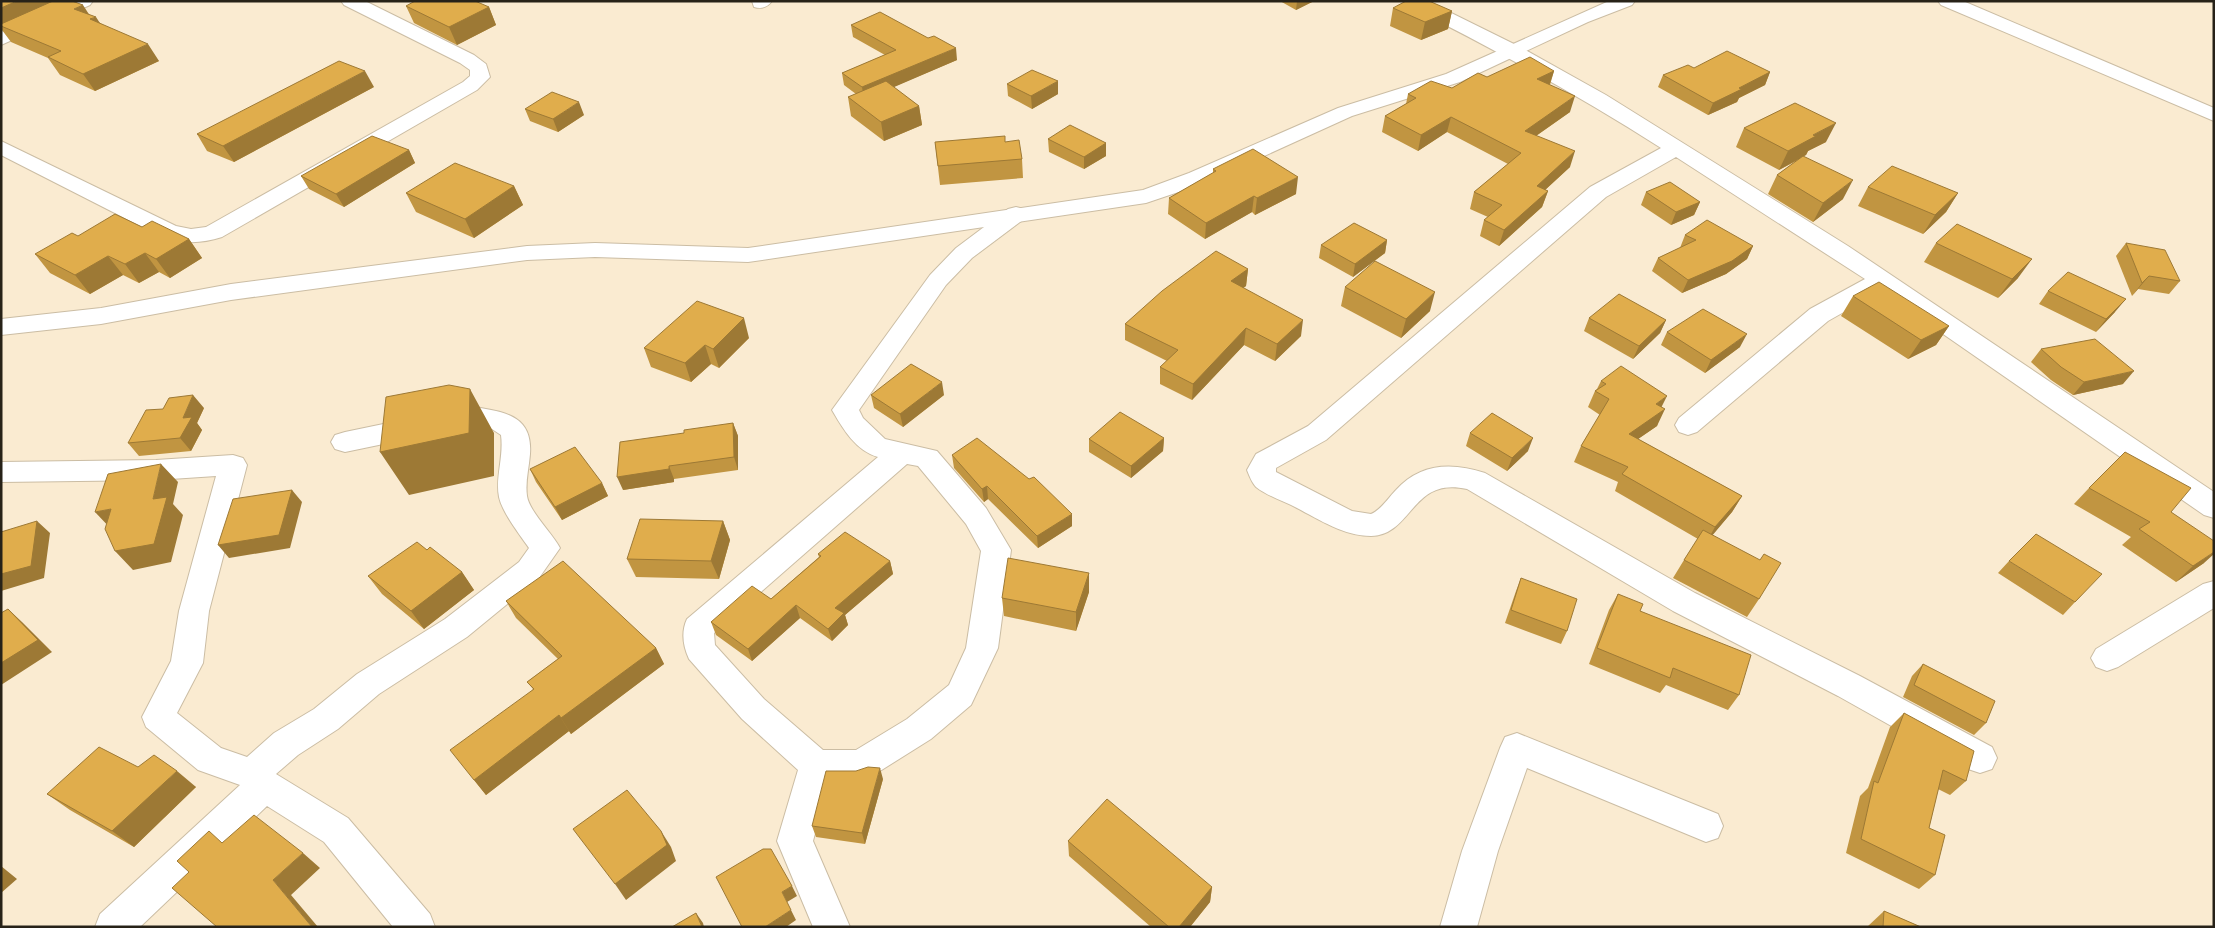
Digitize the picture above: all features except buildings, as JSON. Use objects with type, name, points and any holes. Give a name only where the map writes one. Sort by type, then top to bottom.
[{"type":"street","points":[[1,39],[84,1]]},
{"type":"street","points":[[1,147],[182,237],[199,237],[214,232],[470,86],[480,77],[479,68],[467,59],[350,1]]},
{"type":"street","points":[[1412,1],[1513,51],[1599,99],[1882,280],[2214,507]]},
{"type":"street","points":[[1,327],[101,316],[231,292],[527,253],[595,250],[748,255],[1146,196],[1182,186],[1345,112],[1428,88],[1513,51],[1588,14],[1626,1]]},
{"type":"street","points":[[1947,1],[2214,115]]},
{"type":"street","points":[[1676,148],[1598,192],[1317,432],[1266,462],[1261,470],[1264,479],[1347,521],[1372,525],[1385,520],[1414,488],[1429,480],[1453,475],[1475,480],[1684,602],[1849,686],[1980,758]]},
{"type":"street","points":[[902,452],[698,628],[700,650],[754,709],[816,765],[860,765],[919,729],[960,695],[982,648],[996,550],[976,516],[927,458],[902,452],[877,447],[854,425],[845,410],[938,280],[964,253],[1016,214]]},
{"type":"street","points":[[1688,425],[1819,315],[1882,280]]},
{"type":"street","points":[[113,927],[258,780],[286,744],[326,719],[368,684],[456,628],[529,570],[545,548],[524,518],[513,498],[513,476],[517,452],[514,430],[499,420],[470,416],[345,442]]},
{"type":"street","points":[[1,472],[156,470],[233,465],[194,612],[187,663],[158,717],[210,759],[258,780],[336,830],[417,927]]},
{"type":"street","points":[[2108,658],[2214,593]]},
{"type":"street","points":[[1458,927],[1480,851],[1518,748],[1706,826]]},
{"type":"street","points":[[816,765],[795,841],[832,927]]}]
